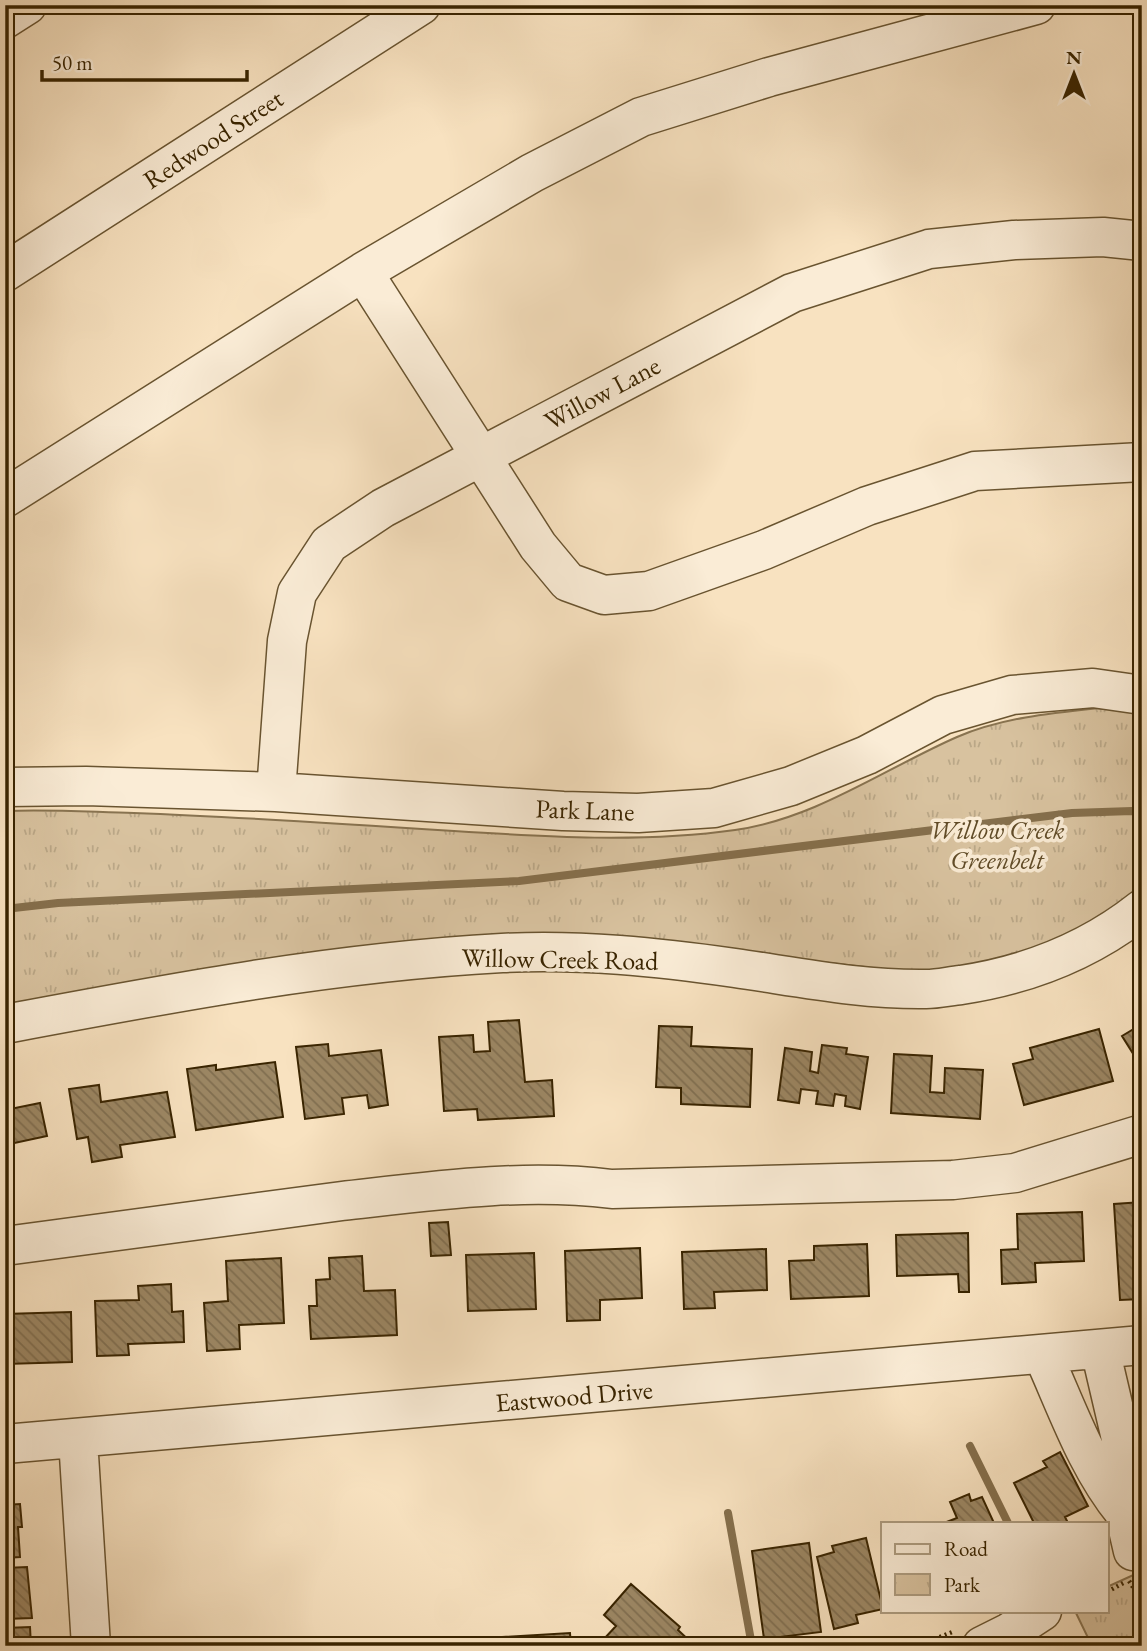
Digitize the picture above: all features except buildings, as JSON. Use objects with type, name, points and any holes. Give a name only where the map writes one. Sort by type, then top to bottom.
[{"type":"street","points":[[5,19],[27,5]]},
{"type":"street","name":"Redwood Street","points":[[5,272],[422,5]]},
{"type":"street","points":[[5,498],[363,272],[532,173],[641,117],[769,77],[1036,5]]},
{"type":"street","name":"Willow Lane","points":[[276,792],[287,641],[297,593],[329,544],[383,508],[792,293],[929,249],[1014,240],[1103,237],[1142,242]]},
{"type":"street","points":[[363,272],[538,546],[568,582],[604,595],[649,591],[764,550],[867,506],[975,471],[1142,462]]},
{"type":"street","name":"Park Lane","points":[[5,787],[86,786],[276,792],[564,811],[638,813],[714,808],[791,786],[867,755],[943,715],[1012,695],[1093,688],[1142,695]]},
{"type":"street","name":"Willow Creek Road","points":[[5,1024],[297,972],[381,962],[505,953],[620,954],[847,985],[928,989],[992,980],[1053,961],[1115,930],[1142,909]]},
{"type":"street","points":[[5,1246],[326,1203],[486,1187],[568,1184],[625,1188],[953,1180],[1015,1173],[1142,1134]]},
{"type":"street","name":"Eastwood Drive","points":[[5,1444],[1142,1345]]},
{"type":"street","points":[[1100,1349],[1125,1456],[1124,1513],[1128,1561]]},
{"type":"street","points":[[1042,1355],[1094,1469],[1124,1513]]},
{"type":"street","points":[[78,1439],[91,1646]]},
{"type":"street","points":[[982,1646],[1040,1612]]},
{"type":"path","points":[[1128,1561],[1140,1604],[1136,1634],[1138,1646]]},
{"type":"green space","name":"Willow Creek Greenbelt","points":[[1099,708],[1142,712],[1142,891],[1029,959],[935,975],[664,944],[5,1013],[5,811],[53,810],[174,815],[559,837],[630,838],[700,834],[765,824],[793,815],[849,791],[957,737],[991,725],[1027,717]]},
{"type":"green space","points":[[1142,1571],[1142,1646],[1092,1646],[1075,1612],[1108,1612],[1108,1587]]},
{"type":"waterway","points":[[5,909],[58,903],[519,881],[1072,813],[1132,811],[1142,814]]},
{"type":"waterway","points":[[970,1446],[1008,1522]]},
{"type":"waterway","points":[[728,1513],[752,1646]]}]
